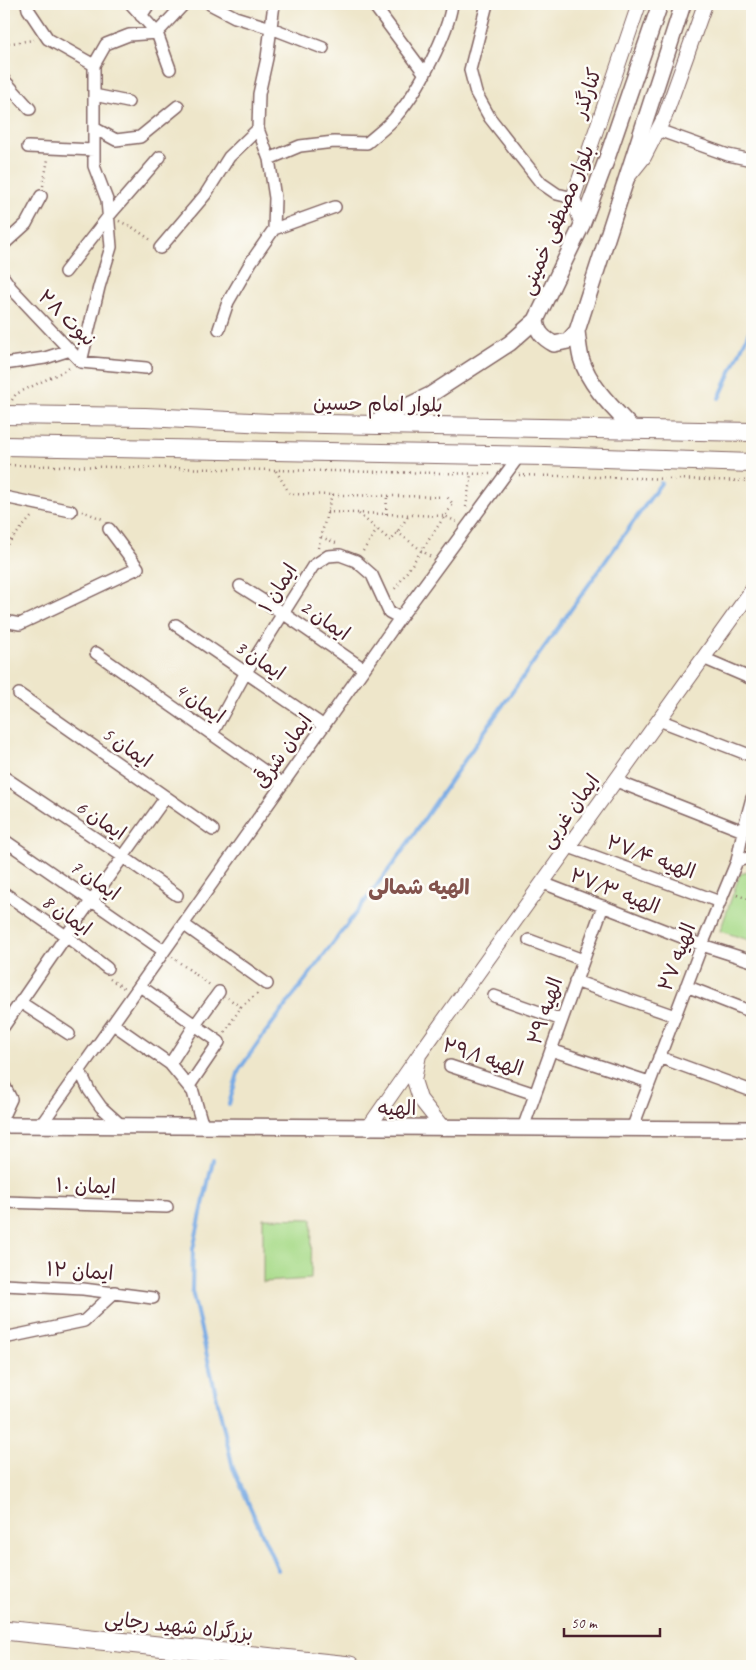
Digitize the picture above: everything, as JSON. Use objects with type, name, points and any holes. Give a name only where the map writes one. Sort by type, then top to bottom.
[{"type":"highway","name":"بزرگراه شهید رجایی","points":[[4,1630],[350,1666]]},
{"type":"main road","name":"بلوار مصطفی خمینی","points":[[368,425],[430,395],[510,342],[536,320],[582,225],[660,4]]},
{"type":"main road","points":[[536,320],[541,336],[554,344],[568,341],[577,331],[683,4]]},
{"type":"main road","points":[[577,331],[581,358],[588,375],[609,404],[634,430]]},
{"type":"main road","name":"بلوار امام حسین","points":[[7,409],[270,424],[752,432]]},
{"type":"main road","points":[[4,446],[519,456],[752,463]]},
{"type":"main road","name":"الهیه","points":[[4,1125],[752,1129]]},
{"type":"street","points":[[27,4],[28,9],[48,39],[94,65]]},
{"type":"street","points":[[131,4],[157,33],[170,69]]},
{"type":"street","points":[[141,16],[149,4]]},
{"type":"street","points":[[81,362],[99,287],[111,247],[107,200],[94,166],[94,65],[106,44],[129,35],[157,33],[184,4]]},
{"type":"street","points":[[210,4],[235,18],[271,28],[323,48]]},
{"type":"street","points":[[219,329],[228,302],[251,262],[274,229],[275,198],[269,159],[258,129],[259,94],[267,58],[274,4]]},
{"type":"street","points":[[373,4],[425,74]]},
{"type":"street","points":[[269,159],[300,146],[334,142],[367,143],[398,115],[425,74],[450,17],[452,4]]},
{"type":"street","points":[[487,4],[470,70],[476,93],[490,118],[541,183],[557,194],[573,198],[582,225]]},
{"type":"street","name":"کنارگذر","points":[[573,198],[639,4]]},
{"type":"street","points":[[625,182],[644,157],[665,116],[705,4]]},
{"type":"street","points":[[4,80],[30,109]]},
{"type":"street","points":[[94,95],[128,102]]},
{"type":"street","points":[[94,128],[116,140],[140,137],[178,106]]},
{"type":"street","points":[[160,248],[205,195],[229,157],[258,129]]},
{"type":"street","points":[[658,130],[728,155],[752,160]]},
{"type":"street","points":[[28,147],[94,150]]},
{"type":"street","points":[[65,272],[108,217],[160,157]]},
{"type":"street","points":[[4,244],[26,224],[41,196]]},
{"type":"street","points":[[274,229],[335,207]]},
{"type":"street","name":"نبوت ۲۸","points":[[4,278],[17,295],[81,362],[146,368]]},
{"type":"street","points":[[4,364],[45,358],[70,350]]},
{"type":"street","name":"ایمان شرقی","points":[[41,1125],[400,618],[435,561],[467,528],[519,456]]},
{"type":"street","points":[[4,497],[70,511]]},
{"type":"street","points":[[4,621],[20,624],[138,568],[109,530]]},
{"type":"street","name":"ایمان ۱","points":[[212,734],[246,672],[313,566],[328,556],[340,555],[356,561],[372,575],[389,612],[400,618]]},
{"type":"street","name":"ایمان 2","points":[[240,586],[364,669]]},
{"type":"street","name":"ایمان غربی","points":[[368,1128],[752,590]]},
{"type":"street","name":"ایمان 3","points":[[176,625],[324,726]]},
{"type":"street","name":"ایمان 4","points":[[96,653],[283,784]]},
{"type":"street","points":[[704,658],[752,679]]},
{"type":"street","name":"ایمان 5","points":[[19,694],[213,830]]},
{"type":"street","points":[[659,720],[752,756]]},
{"type":"street","name":"ایمان 6","points":[[4,777],[177,895]]},
{"type":"street","points":[[616,781],[743,831]]},
{"type":"street","points":[[4,1026],[122,856],[166,797]]},
{"type":"street","name":"الهیه ۲۷","points":[[632,1129],[702,945],[737,861],[752,798]]},
{"type":"street","name":"ایمان 7","points":[[4,840],[164,951]]},
{"type":"street","name":"الهیه ۲۷/۴","points":[[569,847],[720,902]]},
{"type":"street","points":[[737,861],[752,857]]},
{"type":"street","name":"الهیه ۲۷/۳","points":[[543,883],[702,945],[752,961]]},
{"type":"street","name":"ایمان 8","points":[[4,893],[66,936],[107,968]]},
{"type":"street","name":"الهیه ۲۹","points":[[523,1128],[603,906]]},
{"type":"street","points":[[183,924],[267,984]]},
{"type":"street","points":[[530,940],[583,960]]},
{"type":"street","points":[[575,980],[675,1016]]},
{"type":"street","points":[[686,986],[752,1012]]},
{"type":"street","points":[[137,990],[195,1025],[219,1042],[189,1086]]},
{"type":"street","points":[[170,1064],[219,992]]},
{"type":"street","points":[[494,996],[562,1020]]},
{"type":"street","points":[[20,1002],[69,1034]]},
{"type":"street","points":[[113,1024],[170,1064],[194,1092],[203,1126]]},
{"type":"street","points":[[551,1050],[649,1082]]},
{"type":"street","points":[[419,1055],[414,1080],[420,1099],[443,1128]]},
{"type":"street","points":[[659,1057],[752,1091]]},
{"type":"street","name":"الهیه ۲۹/۱","points":[[450,1066],[535,1094]]},
{"type":"street","points":[[80,1071],[89,1090],[101,1107],[122,1126]]},
{"type":"street","points":[[4,1085],[11,1099],[4,1114]]},
{"type":"street","name":"ایمان ۱۰","points":[[4,1202],[166,1207]]},
{"type":"street","name":"ایمان ۱۲","points":[[4,1286],[83,1288],[153,1298]]},
{"type":"street","points":[[4,1338],[84,1321],[115,1292]]},
{"type":"path","points":[[4,44],[48,39]]},
{"type":"path","points":[[41,196],[50,148]]},
{"type":"path","points":[[108,217],[132,227],[160,248]]},
{"type":"path","points":[[7,409],[16,394],[81,362]]},
{"type":"path","points":[[4,465],[506,474],[752,481]]},
{"type":"path","points":[[276,471],[290,494],[446,497],[453,504],[398,585],[389,594]]},
{"type":"path","points":[[463,510],[467,504],[471,474]]},
{"type":"path","points":[[313,566],[332,494]]},
{"type":"path","points":[[386,514],[387,496]]},
{"type":"path","points":[[4,548],[42,504]]},
{"type":"path","points":[[70,511],[87,512],[106,520],[109,530]]},
{"type":"path","points":[[328,512],[445,516],[467,528]]},
{"type":"path","points":[[358,513],[391,541],[409,515]]},
{"type":"path","points":[[455,522],[459,516]]},
{"type":"path","points":[[361,555],[378,530]]},
{"type":"path","points":[[397,532],[435,561]]},
{"type":"path","points":[[321,537],[338,544]]},
{"type":"path","points":[[435,550],[435,561]]},
{"type":"path","points":[[737,895],[752,900]]},
{"type":"path","points":[[107,968],[109,978],[137,990]]},
{"type":"path","points":[[241,1007],[267,984]]},
{"type":"green space","points":[[752,871],[752,941],[720,931],[740,874]]},
{"type":"green space","points":[[263,1218],[312,1219],[311,1279],[263,1282]]},
{"type":"waterway","points":[[719,398],[752,325]]},
{"type":"waterway","points":[[229,1104],[239,1070],[396,860],[493,719],[661,483]]},
{"type":"waterway","points":[[213,1160],[193,1249],[192,1291],[233,1468],[278,1570]]},
{"type":"district","name":"الهیه شمالی","points":[[419,887]]}]
